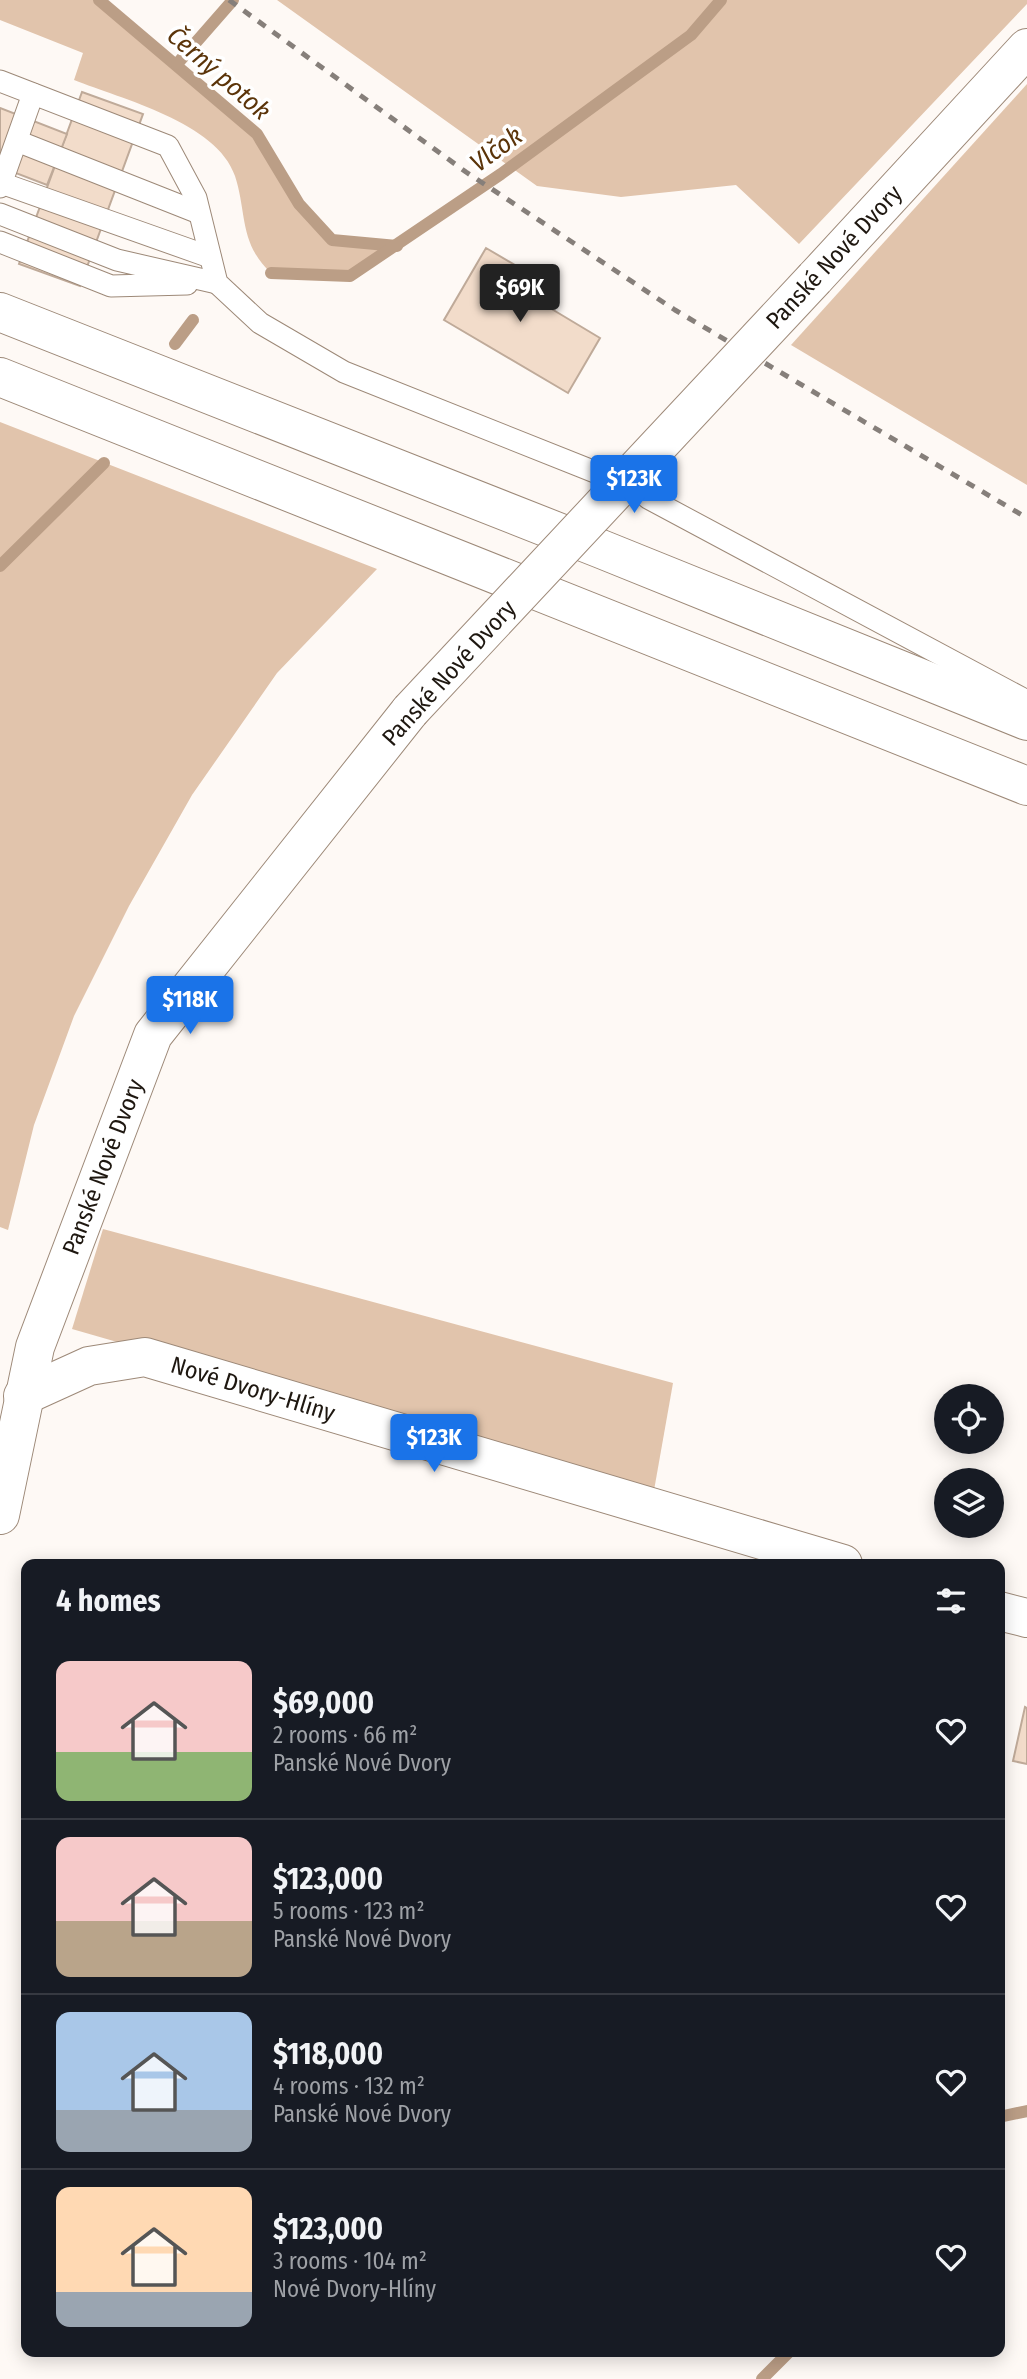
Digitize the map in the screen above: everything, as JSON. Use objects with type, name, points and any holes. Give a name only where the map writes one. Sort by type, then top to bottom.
[{"type":"main road","name":"Panské Nové Dvory","points":[[23,1396],[35,1347],[153,1035],[410,711],[1027,48]]},
{"type":"main road","points":[[0,312],[601,549],[1027,721]]},
{"type":"main road","points":[[0,377],[1027,786]]},
{"type":"main road","name":"Nové Dvory-Hlíny","points":[[23,1396],[89,1366],[145,1357],[826,1559]]},
{"type":"main road","points":[[0,1515],[23,1396]]},
{"type":"main road","points":[[1005,1612],[1027,1618]]},
{"type":"lane","points":[[0,81],[168,146],[196,198],[217,283]]},
{"type":"lane","points":[[33,94],[1,185],[210,257]]},
{"type":"lane","points":[[17,141],[199,213]]},
{"type":"lane","points":[[0,214],[117,260],[217,283],[260,323],[344,372],[594,472]]},
{"type":"lane","points":[[0,242],[111,286],[217,283]]},
{"type":"lane","points":[[648,498],[1027,701]]},
{"type":"shaded area","points":[[0,0],[99,0],[257,134],[299,204],[332,240],[397,246],[350,276],[271,273],[261,262],[249,239],[235,176],[225,157],[189,127],[141,104],[74,80],[83,53],[0,20]]},
{"type":"shaded area","points":[[277,0],[1027,0],[1027,4],[799,244],[736,185],[621,197],[537,186]]},
{"type":"shaded area","points":[[1027,84],[1027,485],[791,345]]},
{"type":"shaded area","points":[[0,422],[377,569],[277,673],[192,795],[129,906],[74,1016],[34,1125],[8,1230],[0,1227]]},
{"type":"shaded area","points":[[103,1229],[673,1383],[653,1496],[72,1329]]},
{"type":"building","points":[[82,92],[143,114],[80,286],[19,264]]},
{"type":"building","points":[[0,108],[67,134],[47,185],[0,167]]},
{"type":"building","points":[[486,248],[520,268],[510,284],[600,338],[568,393],[444,320]]},
{"type":"building","points":[[1025,1707],[1027,1708],[1027,1764],[1013,1761]]},
{"type":"waterway","name":"Černý potok","points":[[99,0],[257,134],[299,204],[332,240],[397,246]]},
{"type":"waterway","points":[[177,64],[233,0]]},
{"type":"waterway","name":"Vlčok","points":[[271,273],[350,276],[501,174],[691,35],[721,0]]},
{"type":"waterway","name":"Vlčok","points":[[175,344],[193,320]]},
{"type":"waterway","name":"Vlčok","points":[[0,566],[104,463]]},
{"type":"waterway","points":[[1005,2116],[1027,2111]]},
{"type":"waterway","points":[[762,2379],[784,2357]]},
{"type":"railway","points":[[229,0],[466,172],[675,310],[1027,518]]}]
